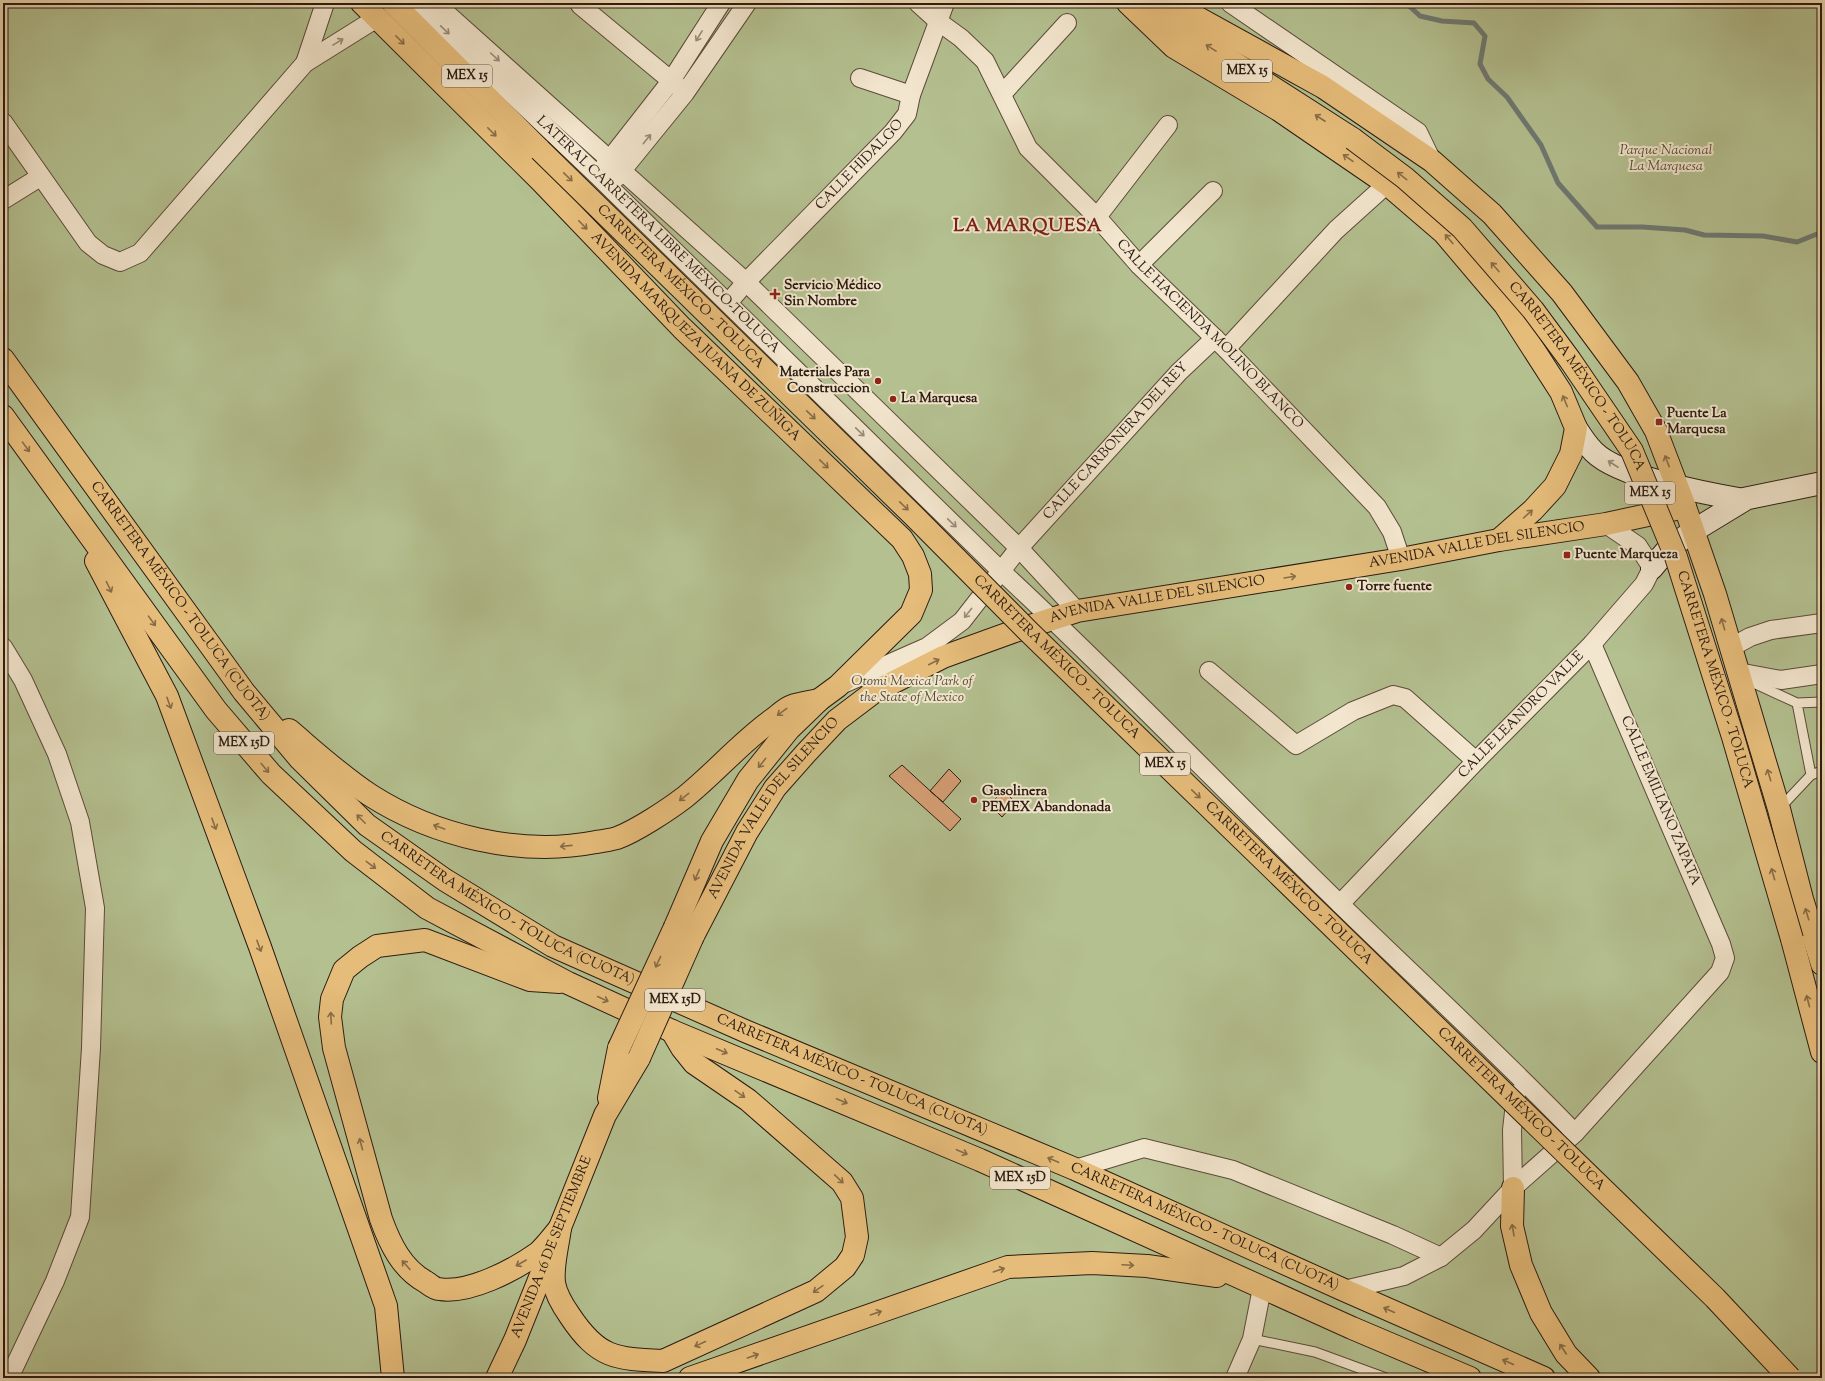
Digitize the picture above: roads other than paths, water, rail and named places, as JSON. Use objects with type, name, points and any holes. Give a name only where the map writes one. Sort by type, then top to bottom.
[{"type":"main road","name":"AVENIDA MARQUEZA JUANA DE ZUÑIGA","points":[[362,3],[540,180],[682,328],[890,528],[906,545],[913,556],[920,574],[921,590],[911,614],[838,686],[819,700],[789,729],[748,780],[712,841],[684,931]]},
{"type":"main road","name":"CARRETERA MÉXICO - TOLUCA","points":[[393,3],[540,150],[914,516],[1028,631],[1709,1293],[1790,1378]]},
{"type":"main road","points":[[1128,3],[1174,46],[1279,110],[1387,184],[1444,233],[1505,306],[1561,392],[1576,428],[1594,453],[1620,469],[1712,494],[1744,500]]},
{"type":"main road","name":"CARRETERA MÉXICO - TOLUCA","points":[[1141,3],[1353,139],[1405,178],[1467,234],[1533,310],[1570,360],[1632,451],[1676,557],[1733,737],[1792,939],[1822,1052]]},
{"type":"main road","points":[[1171,3],[1323,87],[1432,161],[1492,214],[1562,293],[1628,382],[1656,431],[1685,507],[1715,594],[1779,809],[1802,899],[1822,964]]},
{"type":"main road","name":"CARRETERA MÉXICO - TOLUCA (CUOTA)","points":[[3,359],[244,692],[300,759],[366,825],[445,880],[553,946],[745,1031],[1075,1169],[1544,1378]]},
{"type":"main road","name":"CARRETERA MÉXICO - TOLUCA (CUOTA)","points":[[3,416],[67,502],[216,710],[271,774],[353,851],[427,908],[568,983],[672,1031],[980,1160],[1262,1288],[1470,1378]]},
{"type":"main road","points":[[1499,540],[1533,510],[1555,486],[1571,454],[1576,428]]},
{"type":"main road","points":[[1685,507],[1744,500],[1822,483]]},
{"type":"main road","points":[[1652,568],[1667,550],[1693,531],[1744,500]]},
{"type":"main road","points":[[67,502],[112,593],[167,696],[260,947],[386,1306],[395,1376]]},
{"type":"main road","name":"AVENIDA VALLE DEL SILENCIO","points":[[684,931],[775,788],[837,720],[874,692],[943,657],[1015,631],[1077,611],[1401,559],[1499,540],[1606,524],[1685,507]]},
{"type":"main road","points":[[244,692],[334,768],[370,795],[407,815],[478,839],[518,845],[555,847],[586,844],[617,838],[653,819],[685,797],[754,733],[791,706],[819,700],[837,720]]},
{"type":"main road","points":[[605,1115],[619,1048],[684,931]]},
{"type":"main road","points":[[605,1115],[639,1058],[684,931]]},
{"type":"main road","points":[[560,1228],[538,1252],[498,1276],[460,1290],[438,1289],[416,1277],[399,1257],[389,1241],[381,1219],[334,1048],[330,1017],[332,999],[344,970],[360,957],[378,946],[425,940],[530,980],[568,983]]},
{"type":"main road","points":[[560,1228],[554,1271],[554,1283],[558,1296],[582,1335],[600,1350],[616,1357],[636,1360],[662,1361],[816,1291],[845,1267],[853,1255],[857,1237],[852,1198],[842,1182],[748,1100],[694,1063],[682,1048],[672,1031]]},
{"type":"main road","name":"AVENIDA 16 DE SEPTIEMBRE","points":[[497,1378],[515,1340],[605,1115]]},
{"type":"main road","points":[[1513,1188],[1512,1226],[1521,1265],[1541,1313],[1566,1354],[1589,1378]]},
{"type":"main road","points":[[690,1378],[1008,1267],[1092,1263],[1147,1266],[1207,1273],[1262,1288]]},
{"type":"street","points":[[304,63],[325,3]]},
{"type":"street","name":"LATERAL CARRETERA LIBRE MÉXICO-TOLUCA","points":[[416,3],[604,182],[1001,571],[1053,619],[1340,904],[1521,1076],[1575,1132]]},
{"type":"street","points":[[435,3],[746,282],[1019,548],[1077,611]]},
{"type":"street","points":[[616,165],[685,93],[747,3]]},
{"type":"street","name":"CALLE HACIENDA MOLINO BLANCO","points":[[918,3],[939,22],[961,38],[985,60],[1003,93],[1016,125],[1028,148],[1097,217],[1139,265],[1220,344],[1377,507],[1392,532],[1401,559]]},
{"type":"street","name":"CALLE HIDALGO","points":[[728,304],[746,282],[894,132],[907,114],[911,95],[945,3]]},
{"type":"street","points":[[1230,3],[1418,132],[1432,161]]},
{"type":"street","points":[[580,5],[685,93]]},
{"type":"street","points":[[604,182],[717,8],[733,22]]},
{"type":"street","points":[[3,122],[40,177],[88,243],[109,257],[120,262],[140,253],[304,63],[377,18]]},
{"type":"street","points":[[1003,93],[1067,23]]},
{"type":"street","points":[[860,78],[911,95]]},
{"type":"street","points":[[1097,217],[1168,125]]},
{"type":"street","points":[[3,200],[40,177]]},
{"type":"street","name":"CALLE CARBONERA DEL REY","points":[[838,686],[927,647],[962,621],[1019,548],[1179,372],[1220,344],[1336,230],[1387,184]]},
{"type":"street","points":[[1139,265],[1213,191]]},
{"type":"street","points":[[1606,524],[1638,546],[1652,568]]},
{"type":"street","name":"CALLE LEANDRO VALLE","points":[[1340,904],[1476,761],[1592,644],[1644,584],[1652,568]]},
{"type":"street","points":[[1730,648],[1750,637],[1771,630],[1822,623]]},
{"type":"street","name":"CALLE EMILIANO ZAPATA","points":[[1575,1132],[1720,972],[1726,958],[1592,644]]},
{"type":"street","points":[[3,647],[23,680],[57,754],[80,822],[95,908],[91,1048],[80,1217],[55,1281],[9,1378]]},
{"type":"street","points":[[1209,671],[1296,745],[1353,711],[1393,695],[1405,698],[1476,761]]},
{"type":"street","points":[[1738,674],[1781,680],[1822,674]]},
{"type":"street","points":[[1513,1188],[1512,1130],[1515,1101],[1521,1076]]},
{"type":"street","points":[[1344,1290],[1404,1276],[1441,1257],[1474,1230],[1513,1188],[1575,1132]]},
{"type":"street","points":[[1075,1169],[1144,1148],[1233,1170],[1393,1235],[1441,1257]]},
{"type":"street","points":[[1235,1378],[1252,1339],[1262,1288]]},
{"type":"lane","points":[[1738,674],[1797,703],[1822,702]]},
{"type":"lane","points":[[1797,703],[1811,775]]},
{"type":"lane","points":[[1779,809],[1811,775],[1822,772]]},
{"type":"lane","points":[[1252,1339],[1315,1352],[1386,1378]]},
{"type":"waterway","points":[[1406,3],[1420,16],[1442,21],[1474,23],[1485,36],[1480,64],[1488,79],[1507,97],[1541,145],[1558,183],[1597,227],[1642,227],[1685,230],[1704,235],[1763,236],[1797,242],[1822,232]]},
{"type":"place","name":"Servicio Médico Sin Nombre","points":[[775,294]]},
{"type":"place","name":"Materiales Para Construccion","points":[[878,381]]},
{"type":"place","name":"La Marquesa","points":[[893,399]]},
{"type":"place","name":"Puente La Marquesa","points":[[1659,422]]},
{"type":"place","name":"Puente Marqueza","points":[[1567,555]]},
{"type":"place","name":"Torre fuente","points":[[1349,587]]},
{"type":"place","name":"Gasolinera PEMEX Abandonada","points":[[974,800]]},
{"type":"district","name":"LA MARQUESA","points":[[1028,227]]},
{"type":"park label","name":"Parque Nacional La Marquesa","points":[[1666,160]]},
{"type":"park label","name":"Otomi Mexica Park of the State of Mexico","points":[[912,690]]}]
